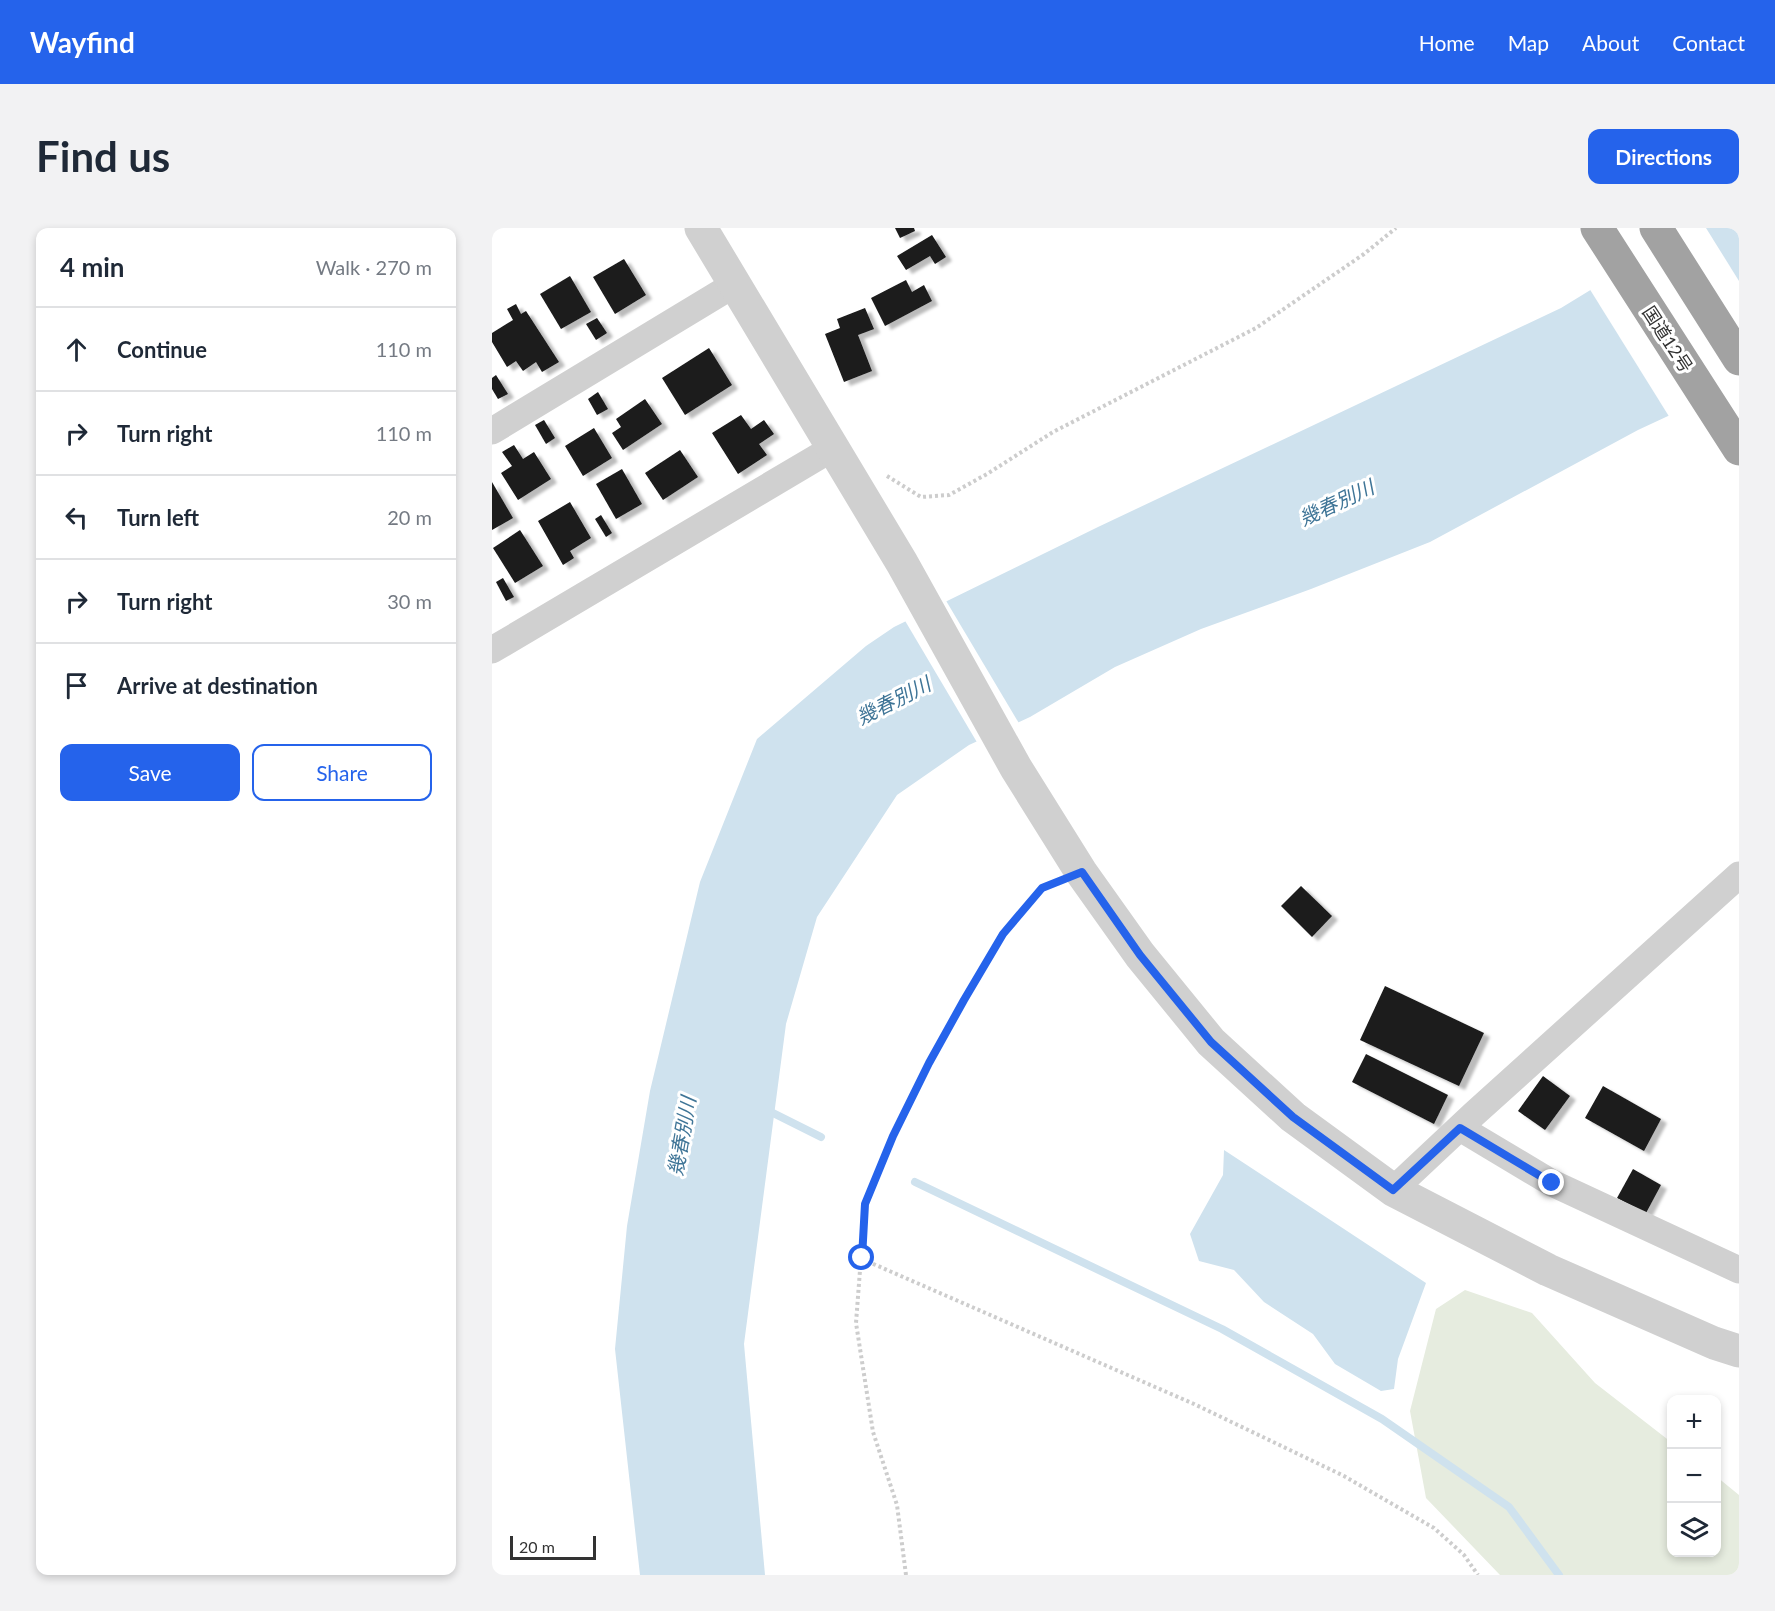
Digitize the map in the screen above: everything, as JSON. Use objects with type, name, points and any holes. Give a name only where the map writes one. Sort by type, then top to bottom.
[{"type":"highway","name":"国道12号","points":[[1597,228],[1739,450]]},
{"type":"highway","points":[[1656,228],[1739,359]]},
{"type":"street","points":[[701,228],[902,563],[1016,768],[1082,872],[1140,955],[1211,1042],[1293,1117],[1393,1190],[1548,1270],[1714,1343],[1739,1351]]},
{"type":"street","points":[[492,431],[735,284]]},
{"type":"street","points":[[492,650],[833,448]]},
{"type":"street","points":[[1393,1190],[1739,875]]},
{"type":"street","points":[[1460,1128],[1552,1183],[1739,1270]]},
{"type":"path","points":[[878,471],[921,497],[949,495],[1053,432],[1256,328],[1364,254],[1396,228]]},
{"type":"path","points":[[906,1575],[897,1504],[873,1432],[856,1323],[865,1204],[893,1136],[944,1036],[1003,934],[1042,888],[1082,872]]},
{"type":"path","points":[[862,1258],[1194,1404],[1344,1476],[1434,1528],[1464,1555],[1478,1575]]},
{"type":"shaded area","points":[[1465,1290],[1532,1313],[1595,1383],[1667,1439],[1667,1557],[1721,1557],[1721,1480],[1739,1495],[1739,1575],[1500,1575],[1426,1498],[1410,1411],[1436,1309]]},
{"type":"water","name":"幾春別川","points":[[1692,228],[1739,228],[1739,383],[1638,430],[1430,542],[1201,629],[1115,667],[1030,717],[969,745],[897,795],[817,917],[786,1024],[744,1344],[765,1575],[640,1575],[615,1349],[627,1226],[650,1091],[700,882],[757,739],[866,646],[894,627],[1098,527],[1561,308]]},
{"type":"water","points":[[1224,1150],[1426,1283],[1398,1359],[1394,1389],[1381,1391],[1335,1364],[1313,1334],[1264,1302],[1234,1270],[1199,1261],[1190,1234],[1223,1175]]},
{"type":"pier","points":[[1686,228],[1706,228],[1739,281],[1739,387],[1670,418],[1589,288]]},
{"type":"pier","points":[[945,599],[1020,725],[978,744],[904,619]]},
{"type":"building","points":[[895,228],[914,228],[915,231],[900,238]]},
{"type":"building","points":[[932,235],[946,257],[935,264],[930,256],[906,270],[897,256]]},
{"type":"building","points":[[624,259],[646,295],[615,314],[593,277]]},
{"type":"building","points":[[570,276],[591,312],[561,329],[540,294]]},
{"type":"building","points":[[906,280],[912,292],[924,285],[932,301],[885,326],[871,298]]},
{"type":"building","points":[[516,304],[521,314],[526,311],[559,362],[542,372],[536,362],[523,371],[516,361],[507,367],[492,342],[492,333],[513,320],[507,309]]},
{"type":"building","points":[[865,308],[874,329],[858,335],[872,371],[844,382],[825,334],[840,328],[837,319]]},
{"type":"building","points":[[597,318],[607,333],[596,340],[586,324]]},
{"type":"building","points":[[709,348],[732,385],[685,415],[662,378]]},
{"type":"building","points":[[496,375],[508,394],[498,399],[492,389],[492,378]]},
{"type":"building","points":[[598,392],[608,409],[597,415],[588,399]]},
{"type":"building","points":[[645,399],[662,424],[623,450],[612,433],[621,427],[616,419]]},
{"type":"building","points":[[741,415],[751,429],[764,420],[774,434],[759,444],[767,455],[738,474],[712,433]]},
{"type":"building","points":[[544,420],[555,438],[546,444],[535,425]]},
{"type":"building","points":[[594,428],[612,458],[583,476],[565,446]]},
{"type":"building","points":[[514,445],[523,459],[534,452],[551,479],[518,500],[501,473],[512,466],[502,452]]},
{"type":"building","points":[[680,450],[698,477],[663,500],[645,473]]},
{"type":"building","points":[[622,469],[642,504],[616,519],[596,484]]},
{"type":"building","points":[[492,482],[513,518],[492,530]]},
{"type":"building","points":[[570,502],[591,538],[570,551],[574,558],[563,565],[538,521]]},
{"type":"building","points":[[601,515],[612,533],[606,537],[595,519]]},
{"type":"building","points":[[520,530],[543,566],[515,583],[493,548]]},
{"type":"building","points":[[503,578],[514,597],[506,601],[496,582]]},
{"type":"building","points":[[1301,886],[1332,916],[1312,937],[1281,906]]},
{"type":"building","points":[[1385,986],[1484,1033],[1459,1086],[1360,1040]]},
{"type":"building","points":[[1366,1054],[1448,1095],[1434,1124],[1352,1082]]},
{"type":"building","points":[[1543,1076],[1570,1096],[1545,1130],[1518,1111]]},
{"type":"building","points":[[1603,1086],[1661,1119],[1644,1151],[1585,1118]]},
{"type":"building","points":[[1633,1169],[1661,1185],[1646,1213],[1617,1198]]},
{"type":"waterway","points":[[765,1109],[821,1137]]},
{"type":"waterway","points":[[915,1182],[1222,1329],[1382,1419],[1509,1507],[1559,1575]]},
{"type":"route","points":[[862,1258],[865,1204],[893,1136],[929,1063],[964,1000],[1003,934],[1042,888],[1082,872],[1140,955],[1211,1042],[1293,1117],[1393,1190],[1460,1128],[1552,1183]]}]
